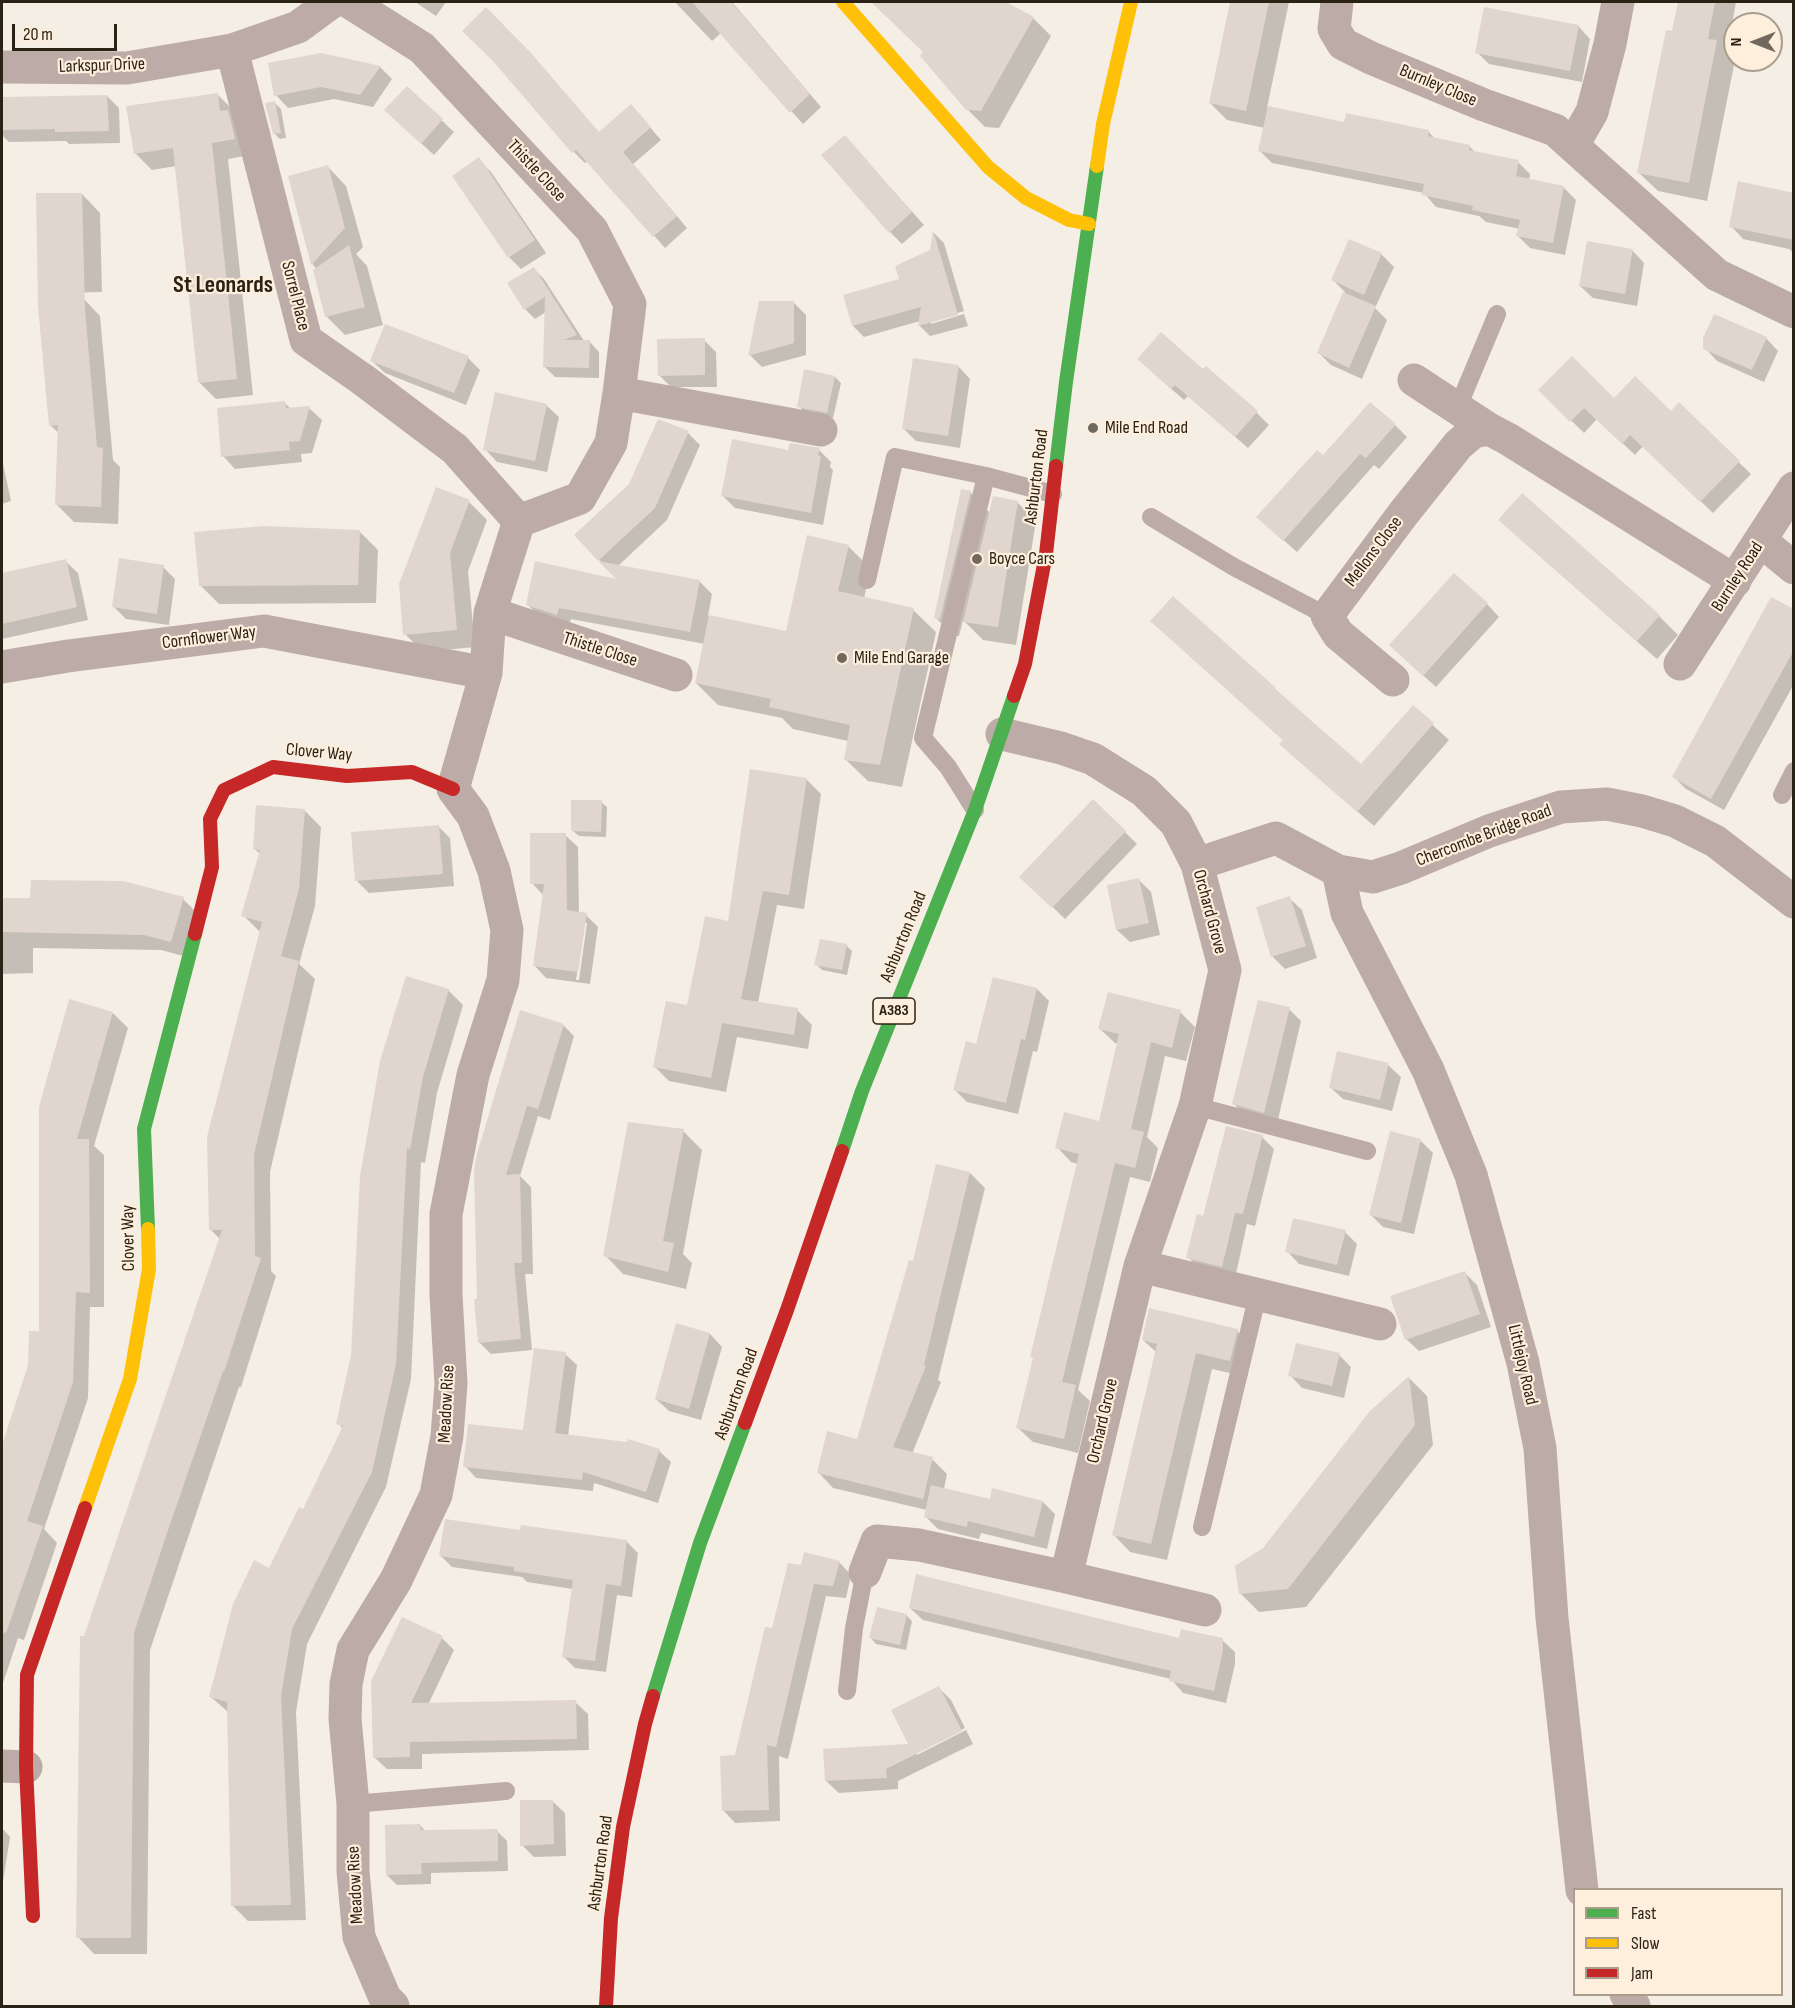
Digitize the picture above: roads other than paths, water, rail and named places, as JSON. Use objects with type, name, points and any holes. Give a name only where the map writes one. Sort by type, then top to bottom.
[{"type":"main road","points":[[843,2],[988,167],[1026,198],[1069,220],[1089,224]]},
{"type":"main road","name":"Ashburton Road","points":[[606,2007],[611,1918],[623,1827],[645,1724],[700,1543],[787,1310],[862,1090],[975,810],[1024,664],[1046,554],[1103,124],[1131,2]]},
{"type":"main road","name":"Clover Way","points":[[33,1916],[14,1766],[27,1675],[130,1379],[149,1269],[144,1129],[212,867],[210,819],[224,790],[273,767],[347,776],[412,772],[453,789]]},
{"type":"street","name":"Larkspur Drive","points":[[2,68],[128,68],[232,50],[298,27],[332,2]]},
{"type":"street","name":"Thistle Close","points":[[349,2],[422,48],[592,230],[630,304],[611,443],[580,498],[519,521]]},
{"type":"street","name":"Burnley Close","points":[[1337,2],[1334,29],[1343,44],[1484,105],[1555,130],[1717,275],[1794,312]]},
{"type":"street","points":[[1573,145],[1592,112],[1610,44],[1618,2]]},
{"type":"street","name":"Sorrel Place","points":[[232,50],[306,340],[362,378],[455,449],[519,521]]},
{"type":"street","points":[[1414,380],[1489,429],[1736,580]]},
{"type":"street","points":[[619,393],[821,430]]},
{"type":"street","name":"Mellons Close","points":[[1327,616],[1458,445],[1473,432],[1489,429]]},
{"type":"street","name":"Burnley Road","points":[[1680,664],[1794,488]]},
{"type":"street","points":[[453,789],[486,673],[490,613],[519,521]]},
{"type":"street","points":[[1761,540],[1794,568]]},
{"type":"street","name":"Thistle Close","points":[[490,613],[676,675]]},
{"type":"street","points":[[1327,616],[1338,634],[1393,680]]},
{"type":"street","name":"Cornflower Way","points":[[2,667],[68,656],[264,632],[486,673]]},
{"type":"street","name":"Orchard Grove","points":[[1002,734],[1062,748],[1093,759],[1144,791],[1176,823],[1197,864],[1225,970],[1195,1106],[1140,1266],[1066,1577]]},
{"type":"street","name":"Meadow Rise","points":[[393,2007],[385,1998],[359,1937],[353,1871],[353,1804],[345,1719],[346,1684],[353,1650],[396,1580],[436,1495],[447,1436],[451,1384],[446,1295],[446,1214],[473,1075],[503,980],[507,930],[494,871],[473,816],[453,789]]},
{"type":"street","name":"Chercombe Bridge Road","points":[[1197,864],[1276,838],[1338,871],[1373,877],[1401,868],[1489,831],[1561,807],[1608,804],[1675,821],[1715,841],[1794,902]]},
{"type":"street","name":"Littlejoy Road","points":[[1338,871],[1347,913],[1428,1070],[1471,1175],[1523,1363],[1540,1448],[1552,1618],[1582,1888]]},
{"type":"street","points":[[1140,1266],[1380,1324]]},
{"type":"street","points":[[865,1572],[877,1541],[919,1545],[1205,1610]]},
{"type":"lane","points":[[1458,407],[1497,314]]},
{"type":"lane","points":[[867,580],[895,457],[986,476],[1053,494]]},
{"type":"lane","points":[[975,810],[948,767],[923,738],[986,476]]},
{"type":"lane","points":[[1151,517],[1234,567],[1327,616]]},
{"type":"lane","points":[[1782,795],[1794,771]]},
{"type":"lane","points":[[1195,1106],[1367,1151]]},
{"type":"lane","points":[[1202,1527],[1258,1294]]},
{"type":"lane","points":[[847,1691],[854,1628],[865,1572]]},
{"type":"lane","points":[[353,1804],[506,1791]]},
{"type":"place","name":"Mile End Road","points":[[1093,428]]},
{"type":"place","name":"Boyce Cars","points":[[977,559]]},
{"type":"place","name":"Mile End Garage","points":[[842,658]]},
{"type":"district","name":"St Leonards","points":[[223,286]]}]
